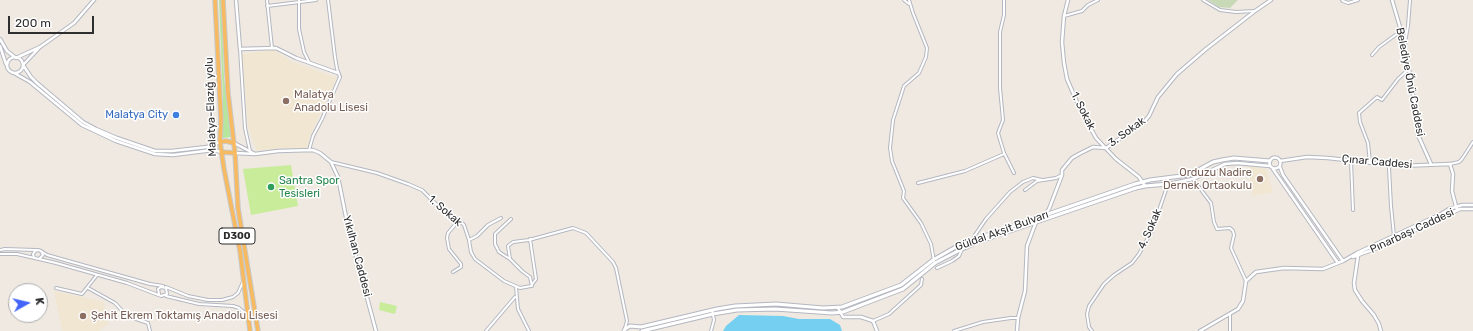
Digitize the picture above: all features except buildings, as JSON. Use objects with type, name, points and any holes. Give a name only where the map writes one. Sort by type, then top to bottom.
[{"type":"highway","name":"Malatya-Elazığ yolu","points":[[215,0],[219,64],[221,152],[240,251],[250,331]]},
{"type":"highway","name":"D300","points":[[223,0],[228,93],[235,153],[238,208],[258,331]]},
{"type":"highway","points":[[220,142],[226,141],[234,143]]},
{"type":"highway","points":[[221,152],[235,153]]},
{"type":"main road","name":"Güldal Akşit Bulvarı","points":[[642,331],[736,306],[759,304],[838,308],[901,285],[933,260],[974,239],[1143,181],[1189,175],[1213,162],[1227,159],[1270,161]]},
{"type":"main road","name":"Güldal Akşit Bulvarı","points":[[624,330],[712,312],[756,309],[840,312],[903,289],[935,264],[963,248],[1145,186],[1168,184]]},
{"type":"street","points":[[7,67],[9,60],[40,47],[74,23],[94,0]]},
{"type":"street","points":[[236,0],[244,128],[250,153]]},
{"type":"street","points":[[267,0],[272,48]]},
{"type":"street","points":[[267,6],[316,0]]},
{"type":"street","points":[[309,150],[313,136],[322,119],[339,78],[334,57],[328,0]]},
{"type":"street","points":[[904,0],[910,5]]},
{"type":"street","points":[[909,0],[927,48],[926,56],[919,73],[904,86],[893,120],[890,148],[892,161],[904,191],[903,198],[921,223],[931,244],[935,264]]},
{"type":"street","points":[[1004,0],[1004,15],[1000,32],[1000,88],[1003,120],[998,133],[1004,153],[1014,173]]},
{"type":"street","name":"1. Sokak","points":[[1068,0],[1064,16],[1062,42],[1064,63],[1068,79],[1080,109],[1096,138],[1116,159],[1143,181],[1145,186]]},
{"type":"street","points":[[1064,16],[1082,11],[1088,5],[1098,0]]},
{"type":"street","points":[[1203,0],[1220,10],[1236,12],[1254,11],[1271,0]]},
{"type":"street","points":[[1342,0],[1343,2],[1348,3],[1358,0]]},
{"type":"street","name":"Belediye Önü Caddesi","points":[[1392,0],[1405,44],[1403,45],[1409,69],[1418,135],[1431,164]]},
{"type":"street","points":[[1405,44],[1410,0]]},
{"type":"street","points":[[299,1],[299,29],[304,52],[309,62]]},
{"type":"street","name":"3. Sokak","points":[[1036,222],[1045,215],[1049,208],[1062,175],[1062,170],[1072,158],[1093,147],[1106,148],[1143,123],[1149,116],[1158,97],[1177,74],[1189,62],[1254,11]]},
{"type":"street","points":[[1372,55],[1379,47],[1401,31]]},
{"type":"street","points":[[0,39],[7,51],[21,60],[31,77],[37,83],[83,122],[116,138],[155,151],[172,151],[207,147],[220,142]]},
{"type":"street","points":[[0,46],[7,67],[10,71],[30,82],[82,125],[116,141],[155,154],[173,155],[213,150],[221,152]]},
{"type":"street","points":[[14,73],[21,70],[23,65],[40,47]]},
{"type":"street","points":[[240,49],[276,48],[296,58],[338,73]]},
{"type":"street","points":[[1370,163],[1368,143],[1359,117],[1360,113],[1377,97],[1382,100],[1409,69]]},
{"type":"street","points":[[1457,210],[1452,191],[1453,174],[1450,164],[1459,162],[1473,142]]},
{"type":"street","points":[[234,143],[250,153]]},
{"type":"street","points":[[235,153],[255,154],[278,151],[309,150],[320,153],[332,162]]},
{"type":"street","points":[[918,183],[965,171],[1004,153]]},
{"type":"street","name":"Çınar Caddesi","points":[[1270,161],[1273,158],[1280,161],[1307,157],[1390,166],[1450,164]]},
{"type":"street","points":[[1270,161],[1270,166]]},
{"type":"street","points":[[1280,161],[1280,167],[1283,175],[1343,261]]},
{"type":"street","points":[[1351,161],[1353,210]]},
{"type":"street","name":"1. Sokak","points":[[332,162],[377,173],[418,188],[441,209],[459,220],[464,225],[471,252],[475,259],[504,281],[516,288]]},
{"type":"street","name":"Yıkılhan Caddesi","points":[[332,162],[338,177],[348,227],[376,331]]},
{"type":"street","points":[[1168,184],[1193,179],[1219,166],[1230,163],[1270,166],[1338,263]]},
{"type":"street","points":[[1390,166],[1391,206],[1395,237]]},
{"type":"street","points":[[1273,169],[1280,167]]},
{"type":"street","points":[[1025,190],[1034,183],[1056,178],[1062,175]]},
{"type":"street","points":[[974,239],[975,235],[986,219],[1010,192],[1023,182],[1032,178],[1042,180]]},
{"type":"street","name":"4. Sokak","points":[[1092,331],[1089,327],[1087,314],[1089,306],[1104,284],[1132,263],[1139,254],[1152,230],[1168,184],[1168,178]]},
{"type":"street","points":[[1193,179],[1211,203],[1214,222],[1217,229],[1230,228],[1233,231],[1234,235],[1231,248],[1246,281],[1242,304],[1238,309],[1200,331]]},
{"type":"street","points":[[1456,206],[1473,206]]},
{"type":"street","name":"Pınarbaşı Caddesi","points":[[1395,237],[1456,206]]},
{"type":"street","name":"Pınarbaşı Caddesi","points":[[1246,281],[1256,272],[1265,270],[1298,267],[1321,269],[1343,261],[1457,210],[1473,206]]},
{"type":"street","points":[[469,240],[477,236],[488,225],[501,218]]},
{"type":"street","points":[[511,219],[495,234],[496,248],[530,277],[532,286]]},
{"type":"street","points":[[453,272],[461,267],[461,264],[449,249],[447,238],[448,233],[459,220]]},
{"type":"street","points":[[1017,331],[1018,318],[1026,291],[1027,246],[1036,222]]},
{"type":"street","points":[[510,259],[508,246],[513,242],[573,228],[586,232],[613,262],[616,268],[627,321],[624,330]]},
{"type":"street","points":[[527,330],[518,309],[516,288],[532,286],[536,276],[532,259],[530,239]]},
{"type":"street","points":[[938,268],[959,256],[963,248]]},
{"type":"street","points":[[0,250],[39,250],[47,255],[164,287],[188,296],[208,300],[222,300],[233,297],[238,293],[244,281]]},
{"type":"street","points":[[34,258],[34,252],[39,250]]},
{"type":"street","points":[[39,250],[43,255],[39,259]]},
{"type":"street","points":[[0,254],[17,254],[56,263],[159,294],[161,296],[199,304],[233,306],[240,308],[248,317]]},
{"type":"street","points":[[1357,254],[1354,283],[1355,290],[1362,301],[1374,314],[1381,331]]},
{"type":"street","points":[[56,288],[82,294],[97,275]]},
{"type":"street","points":[[838,308],[843,317],[861,317],[873,321],[889,314],[921,285],[922,279]]},
{"type":"street","points":[[159,294],[158,289],[164,287]]},
{"type":"street","points":[[164,287],[168,292],[164,296]]},
{"type":"street","points":[[88,288],[115,303],[127,316],[148,323],[150,331]]},
{"type":"street","points":[[486,331],[516,296]]},
{"type":"street","points":[[711,331],[713,323],[712,312]]},
{"type":"street","points":[[1230,314],[1230,331]]},
{"type":"street","points":[[954,331],[983,322],[1018,318]]},
{"type":"street","points":[[627,321],[636,328]]},
{"type":"street","points":[[873,321],[877,331]]},
{"type":"shaded area","name":"Malatya Anadolu Lisesi","points":[[274,50],[290,61],[337,78],[309,138],[306,148],[280,148],[257,151],[248,127],[242,54]]},
{"type":"shaded area","name":"Orduzu Nadire Dernek Ortaokulu","points":[[1250,166],[1266,169],[1273,192],[1252,196],[1249,172]]},
{"type":"shaded area","name":"Şehit Ekrem Toktamış Anadolu Lisesi","points":[[54,291],[104,302],[108,324],[99,331],[62,331]]},
{"type":"green space","points":[[219,0],[221,0],[224,78],[231,137],[223,138],[223,97]]},
{"type":"green space","points":[[1208,0],[1238,0],[1230,8],[1219,7]]},
{"type":"green space","name":"Santra Spor Tesisleri","points":[[291,165],[298,206],[251,215],[243,169]]},
{"type":"green space","points":[[380,302],[397,306],[395,314],[379,310]]},
{"type":"water","points":[[739,315],[783,316],[799,319],[830,319],[840,325],[842,331],[723,331],[726,326]]},
{"type":"place","name":"Malatya Anadolu Lisesi","points":[[286,101]]},
{"type":"place","name":"Malatya City","points":[[176,115]]},
{"type":"place","name":"Orduzu Nadire Dernek Ortaokulu","points":[[1260,179]]},
{"type":"place","name":"Santra Spor Tesisleri","points":[[271,187]]},
{"type":"place","name":"Şehit Ekrem Toktamış Anadolu Lisesi","points":[[83,316]]}]
